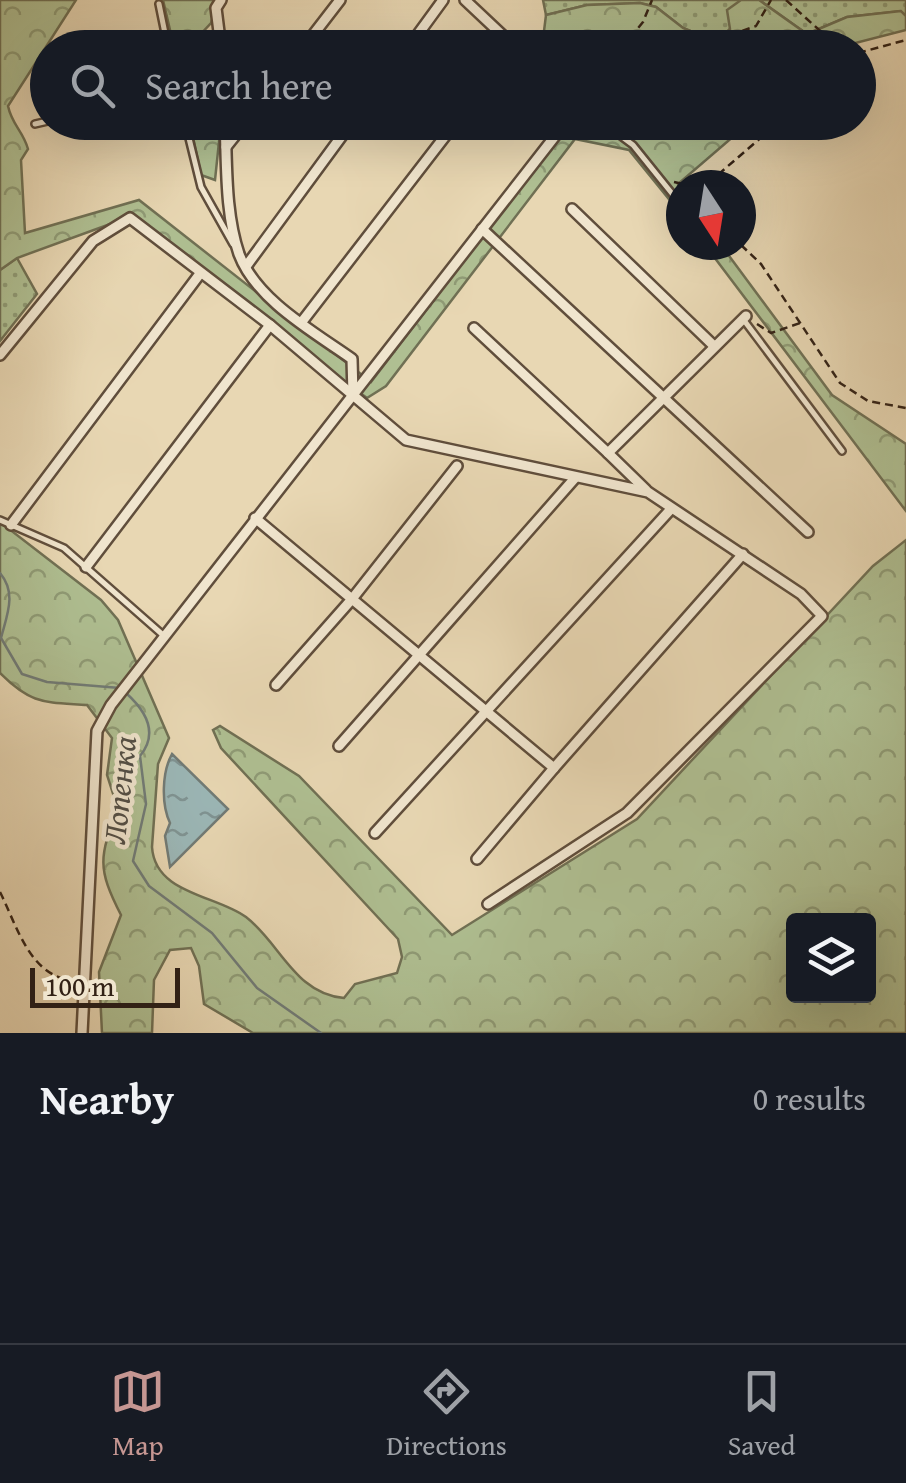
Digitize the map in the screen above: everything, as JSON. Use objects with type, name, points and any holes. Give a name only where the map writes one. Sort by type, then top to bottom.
[{"type":"street","points":[[318,30],[340,0]]},
{"type":"street","points":[[421,30],[442,0]]},
{"type":"street","points":[[465,0],[497,30]]},
{"type":"street","points":[[219,1],[220,30]]},
{"type":"street","points":[[226,140],[226,188],[239,254],[265,292],[352,360],[353,396]]},
{"type":"street","points":[[226,148],[232,140]]},
{"type":"street","points":[[247,266],[339,140]]},
{"type":"street","points":[[301,323],[442,140]]},
{"type":"street","points":[[82,1033],[97,731],[164,636],[552,140]]},
{"type":"street","points":[[572,209],[714,346]]},
{"type":"street","points":[[0,355],[93,241],[130,218],[270,325],[406,440],[648,492]]},
{"type":"street","points":[[482,229],[664,394],[808,532]]},
{"type":"street","points":[[11,525],[199,274]]},
{"type":"street","points":[[608,453],[744,318]]},
{"type":"street","points":[[86,568],[270,325]]},
{"type":"street","points":[[474,328],[648,492],[801,594],[822,616],[627,813],[488,904]]},
{"type":"street","points":[[276,684],[352,599],[457,466]]},
{"type":"street","points":[[339,746],[575,478]]},
{"type":"street","points":[[375,833],[671,509]]},
{"type":"street","points":[[255,518],[554,768]]},
{"type":"street","points":[[477,859],[742,554]]},
{"type":"lane","points":[[159,4],[164,30]]},
{"type":"lane","points":[[189,140],[200,188],[239,254]]},
{"type":"lane","points":[[627,140],[666,186]]},
{"type":"lane","points":[[744,318],[842,451]]},
{"type":"lane","points":[[0,520],[64,548],[164,636]]},
{"type":"path","points":[[637,30],[652,0]]},
{"type":"path","points":[[746,30],[756,26],[770,0]]},
{"type":"path","points":[[786,0],[819,30]]},
{"type":"path","points":[[876,49],[906,40]]},
{"type":"path","points":[[726,170],[759,140]]},
{"type":"path","points":[[756,259],[840,383],[868,401],[906,408]]},
{"type":"path","points":[[744,318],[771,333],[801,322]]},
{"type":"path","points":[[0,892],[36,964],[56,980],[82,982]]},
{"type":"green space","points":[[0,0],[76,0],[57,30],[30,30],[30,72],[8,106],[28,149],[21,160],[25,233],[139,200],[371,382],[556,140],[574,140],[386,386],[367,398],[124,219],[17,258],[0,270]]},
{"type":"green space","points":[[163,0],[218,0],[211,23],[204,30],[170,30]]},
{"type":"green space","points":[[543,0],[741,0],[729,30],[688,30],[656,7],[640,3],[587,5],[546,15]]},
{"type":"green space","points":[[741,0],[759,0],[801,30],[729,30],[727,10]]},
{"type":"green space","points":[[759,0],[906,0],[906,16],[900,11],[847,17],[816,30],[801,30]]},
{"type":"green space","points":[[640,3],[656,7],[688,30],[544,30],[546,15],[587,5]]},
{"type":"green space","points":[[901,11],[906,16],[906,30],[876,38],[876,30],[816,30],[847,17]]},
{"type":"green space","points":[[194,140],[219,140],[215,180],[201,175]]},
{"type":"green space","points":[[580,140],[729,140],[694,170],[666,170],[666,196],[629,150]]},
{"type":"green space","points":[[17,258],[37,294],[0,341],[0,270]]},
{"type":"green space","points":[[716,260],[732,260],[832,395],[906,444],[906,511]]},
{"type":"green space","points":[[0,522],[101,600],[118,620],[169,738],[158,764],[152,847],[164,875],[246,917],[300,977],[327,994],[344,998],[355,984],[397,973],[402,957],[398,939],[221,748],[213,730],[220,726],[299,776],[452,935],[637,819],[873,566],[906,540],[906,1033],[253,1033],[204,1004],[199,966],[191,948],[170,950],[154,980],[152,1033],[102,1033],[99,972],[121,915],[103,862],[118,809],[107,775],[112,738],[87,705],[39,700],[0,673]]},
{"type":"water","points":[[172,754],[228,809],[170,867],[165,836],[170,823],[164,788]]},
{"type":"waterway","name":"Лопенка","points":[[0,573],[9,596],[1,638],[22,674],[47,682],[120,688]]},
{"type":"waterway","name":"Лопенка","points":[[126,693],[144,715],[149,731],[140,756],[146,804],[133,861],[149,886],[212,933],[257,988],[321,1033]]}]
